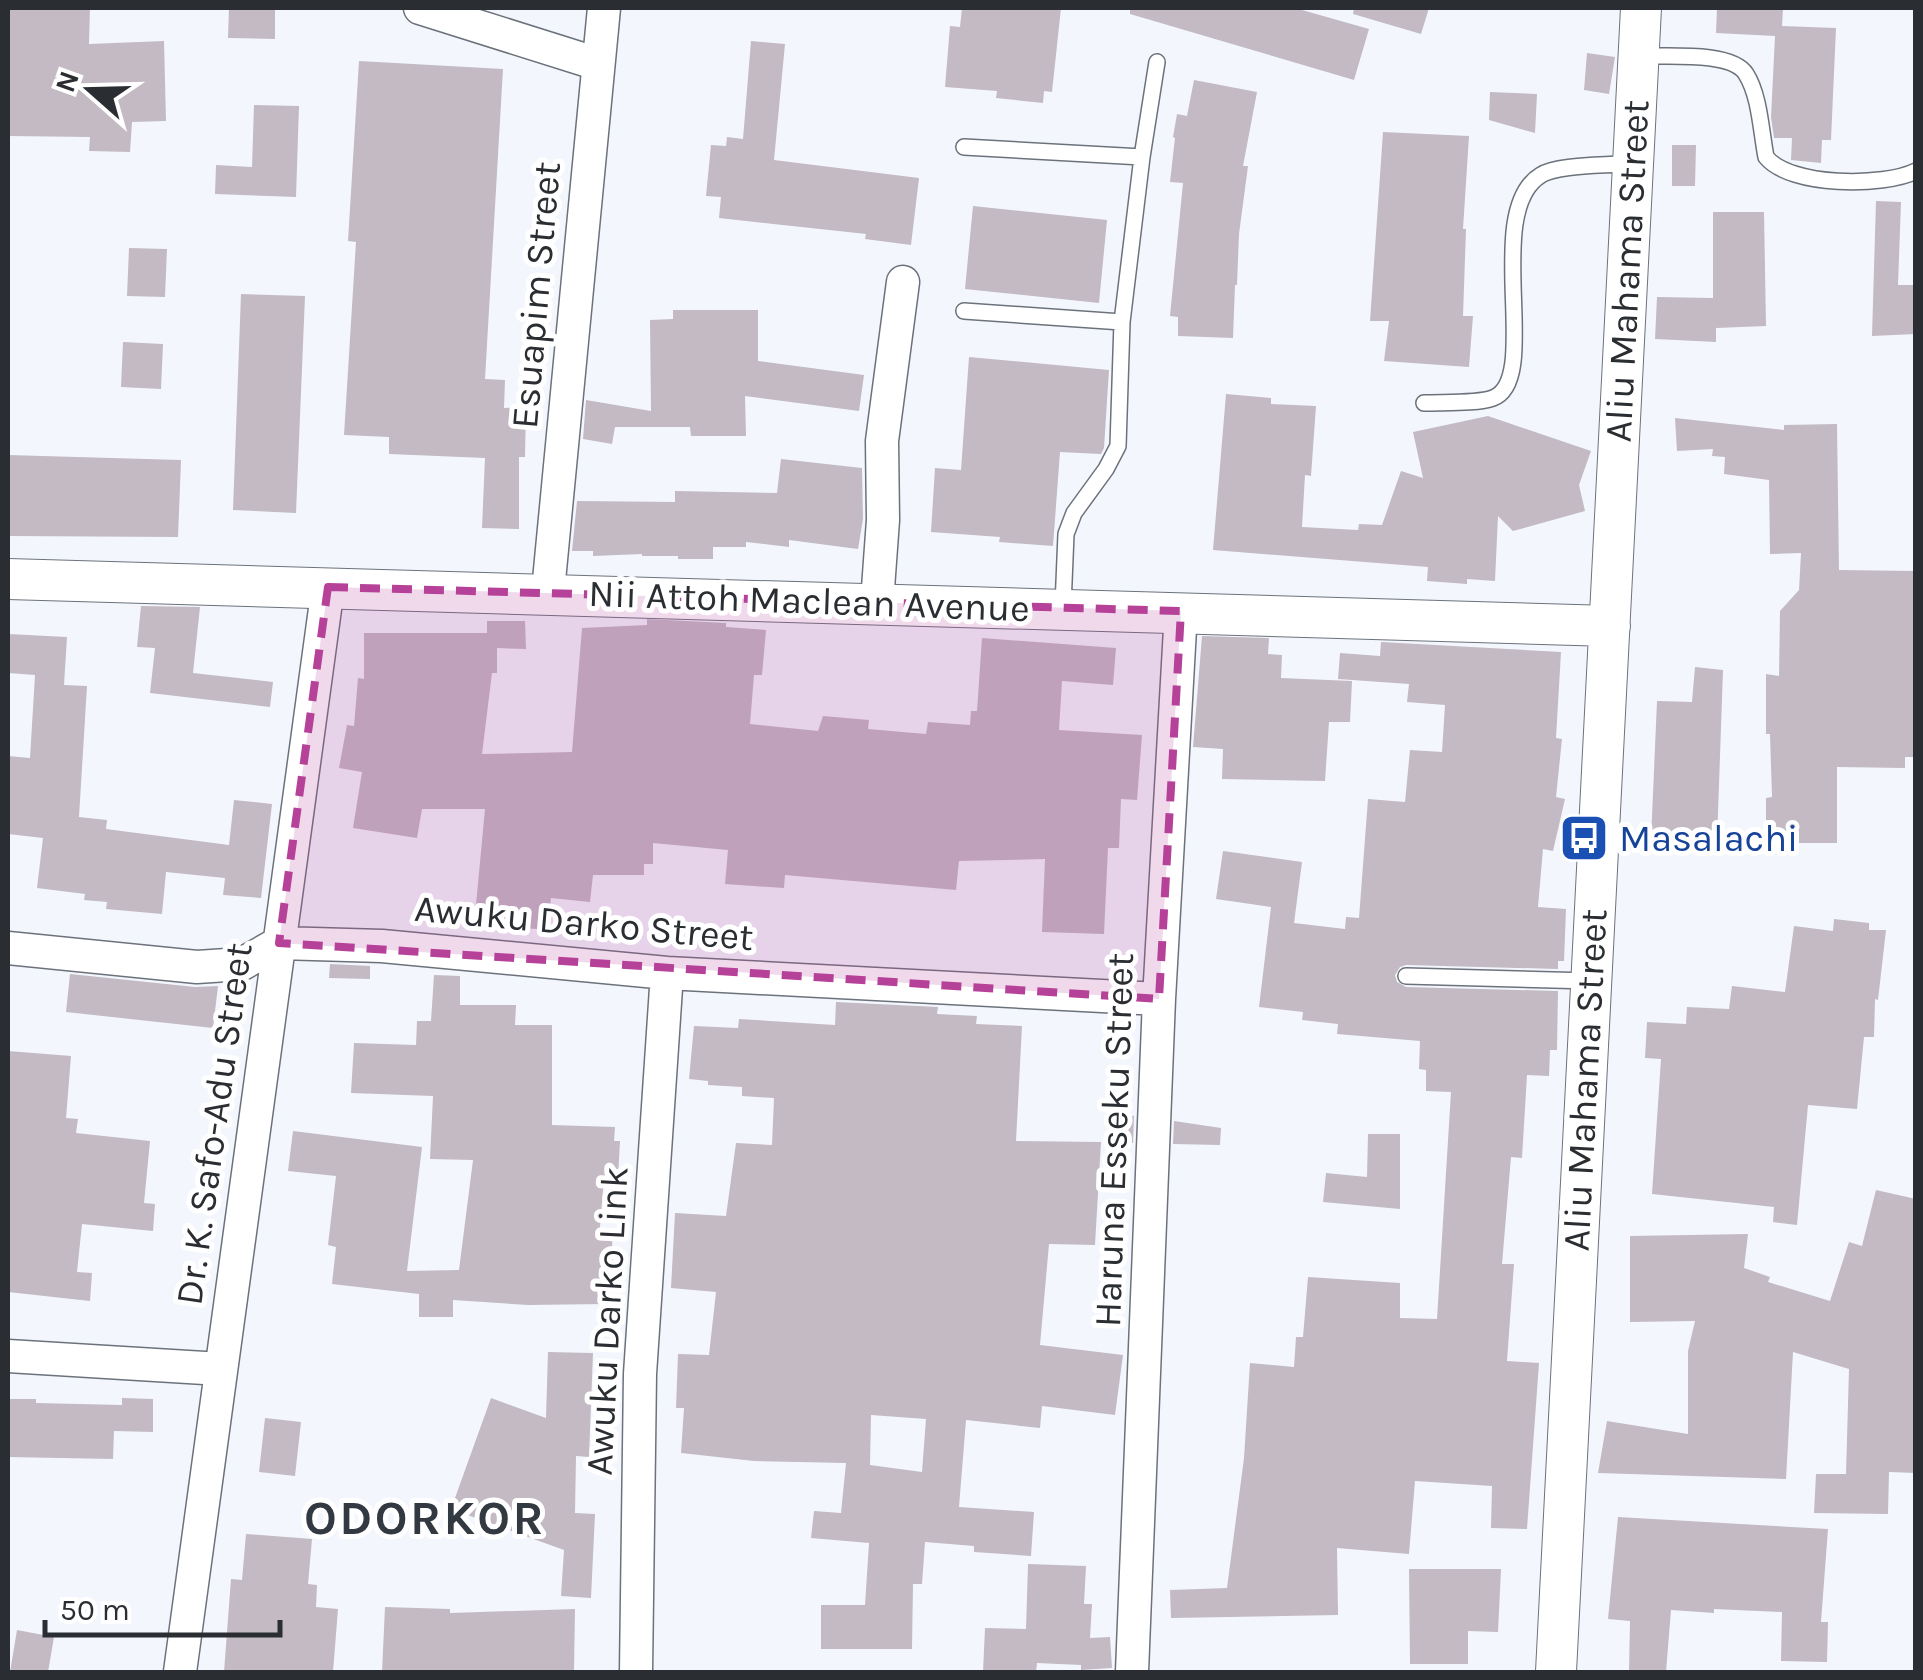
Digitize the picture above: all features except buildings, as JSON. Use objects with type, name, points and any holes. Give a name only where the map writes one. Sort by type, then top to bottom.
[{"type":"street","points":[[420,8],[598,64]]},
{"type":"street","name":"Esuapim Street","points":[[548,590],[604,8]]},
{"type":"street","name":"Aliu Mahama Street","points":[[1556,1672],[1641,8]]},
{"type":"street","points":[[877,602],[882,442],[903,282]]},
{"type":"street","name":"Nii Attoh Maclean Avenue","points":[[8,580],[548,590],[1610,626]]},
{"type":"street","name":"Dr. K. Safo-Adu Street","points":[[180,1672],[328,586]]},
{"type":"street","name":"Haruna Esseku Street","points":[[1132,1672],[1159,999],[1182,611]]},
{"type":"street","name":"Awuku Darko Street","points":[[8,948],[197,966],[242,964],[279,943],[382,946],[667,974],[1159,999]]},
{"type":"street","name":"Awuku Darko Link","points":[[636,1672],[640,1374],[667,974]]},
{"type":"street","points":[[8,1356],[221,1370]]},
{"type":"lane","points":[[1638,56],[1734,62],[1746,73],[1750,84],[1766,157],[1795,176],[1814,180],[1901,178],[1916,171]]},
{"type":"lane","points":[[1062,610],[1066,534],[1074,513],[1118,446],[1122,322],[1157,62]]},
{"type":"lane","points":[[964,147],[1142,157]]},
{"type":"lane","points":[[1424,403],[1494,398],[1508,386],[1514,362],[1515,216],[1530,182],[1544,172],[1632,164]]},
{"type":"lane","points":[[964,311],[1122,322]]},
{"type":"lane","points":[[1406,976],[1591,981]]},
{"type":"highlighted area","points":[[328,587],[1181,611],[1159,999],[279,943]]},
{"type":"place","name":"Masalachi","points":[[1584,838]]},
{"type":"district","name":"ODORKOR","points":[[425,1518]]}]
